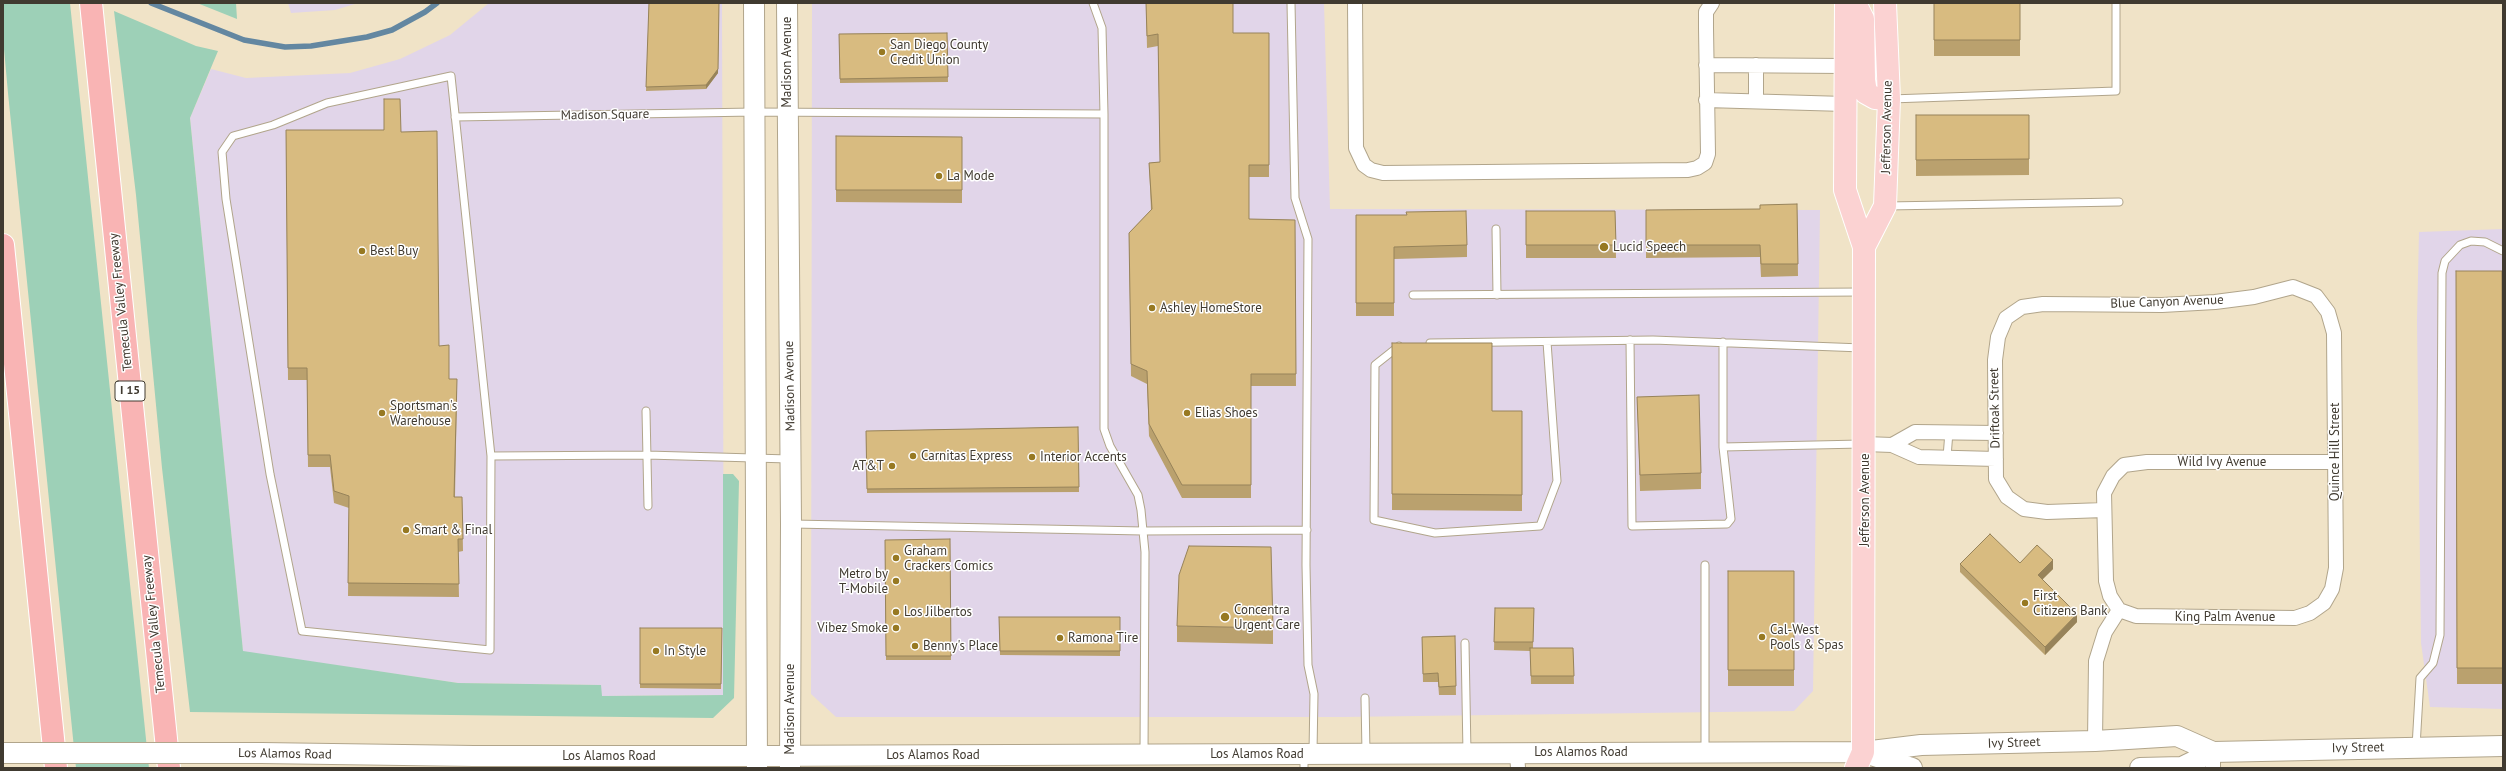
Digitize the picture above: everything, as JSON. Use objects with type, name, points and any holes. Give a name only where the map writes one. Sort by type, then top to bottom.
[{"type":"highway","name":"Temecula Valley Freeway","points":[[91,9],[168,768]]},
{"type":"highway","points":[[3,245],[56,768]]},
{"type":"main road","points":[[754,3],[757,458],[757,762]]},
{"type":"main road","name":"Madison Avenue","points":[[787,3],[791,524],[790,762]]},
{"type":"main road","name":"Jefferson Avenue","points":[[1846,3],[1845,190],[1864,247],[1863,292],[1865,444],[1863,763]]},
{"type":"main road","points":[[1855,3],[1863,19],[1864,80],[1866,93],[1875,98],[1889,99]]},
{"type":"main road","name":"Jefferson Avenue","points":[[1864,247],[1885,206],[1889,99],[1885,3]]},
{"type":"main road","name":"Ivy Street","points":[[1863,763],[1921,746],[2096,741],[2177,736],[2213,760]]},
{"type":"main road","name":"Ivy Street","points":[[2140,768],[2182,767],[2213,760],[2416,747],[2503,746]]},
{"type":"main road","name":"Los Alamos Road","points":[[3,753],[261,753],[790,762],[1071,761],[1144,754],[1307,758],[1366,753],[1467,753],[1518,760],[1705,752],[1863,763]]},
{"type":"main road","points":[[1863,763],[1912,768]]},
{"type":"street","points":[[1355,3],[1356,148],[1359,158],[1371,170],[1383,173],[1688,170],[1697,168],[1705,163],[1708,154],[1706,100],[1706,12],[1712,3]]},
{"type":"street","points":[[1706,65],[1845,66]]},
{"type":"street","points":[[1756,65],[1756,100]]},
{"type":"street","points":[[1706,100],[1756,100],[1845,104]]},
{"type":"street","name":"Blue Canyon Avenue","points":[[2006,318],[2022,307],[2043,304],[2162,305],[2215,302],[2254,297],[2293,287],[2316,296],[2323,306]]},
{"type":"street","name":"Quince Hill Street","points":[[2323,306],[2328,312],[2334,333],[2336,568],[2332,588],[2326,598]]},
{"type":"street","name":"Driftoak Street","points":[[2006,318],[1998,337],[1995,360],[1996,479],[2007,497],[2024,508],[2047,512],[2104,510]]},
{"type":"street","points":[[1892,445],[1915,432],[1996,433]]},
{"type":"street","points":[[1865,444],[1892,445],[1919,457],[1996,459]]},
{"type":"street","name":"Wild Ivy Avenue","points":[[2104,510],[2104,492],[2113,476],[2124,465],[2147,462],[2335,462]]},
{"type":"street","points":[[2096,741],[2095,678],[2097,652],[2105,632],[2119,610],[2110,596],[2106,581],[2104,510]]},
{"type":"street","name":"King Palm Avenue","points":[[2119,610],[2143,616],[2295,618],[2310,613],[2324,603],[2326,598]]},
{"type":"lane","points":[[1093,3],[1102,28],[1104,114],[1104,429],[1110,446],[1138,495],[1143,531],[1145,552],[1144,754]]},
{"type":"lane","points":[[1291,3],[1295,198],[1308,239],[1308,665],[1314,694],[1307,758]]},
{"type":"lane","points":[[1889,99],[2116,92],[2116,3]]},
{"type":"lane","points":[[451,76],[491,456],[490,650],[302,631],[270,474],[226,199],[222,152],[233,136],[273,125],[326,103],[451,76]]},
{"type":"lane","name":"Madison Square","points":[[455,117],[754,112],[1104,114]]},
{"type":"lane","points":[[1885,206],[2119,202]]},
{"type":"lane","points":[[1496,229],[1497,294]]},
{"type":"lane","points":[[2416,747],[2420,678],[2433,663],[2440,636],[2442,273],[2445,261],[2460,245],[2471,241],[2486,242],[2503,251]]},
{"type":"lane","points":[[1413,295],[1863,292]]},
{"type":"lane","points":[[1425,343],[1630,340],[1864,348]]},
{"type":"lane","points":[[1630,340],[1632,526],[1727,524],[1731,519],[1723,447],[1723,342]]},
{"type":"lane","points":[[1410,343],[1403,344],[1375,365],[1374,520],[1435,533],[1540,526],[1557,481],[1547,342]]},
{"type":"lane","points":[[646,411],[648,506]]},
{"type":"lane","points":[[1947,457],[1949,432]]},
{"type":"lane","points":[[1723,447],[1865,444]]},
{"type":"lane","points":[[491,456],[647,455],[790,459]]},
{"type":"lane","points":[[791,524],[1143,531],[1307,530]]},
{"type":"lane","points":[[1705,565],[1705,752]]},
{"type":"lane","points":[[1465,643],[1467,753]]},
{"type":"lane","points":[[1365,698],[1366,753]]},
{"type":"shaded area","points":[[288,3],[358,3],[335,10],[291,13]]},
{"type":"shaded area","points":[[489,3],[722,3],[724,695],[601,696],[601,685],[458,683],[243,652],[190,118],[211,69],[246,78],[350,73],[400,59],[450,35]]},
{"type":"shaded area","points":[[812,3],[1324,3],[1330,209],[1820,210],[1813,691],[1794,711],[1343,717],[836,717],[811,694]]},
{"type":"shaded area","points":[[2503,229],[2503,709],[2430,707],[2421,643],[2417,321],[2419,232]]},
{"type":"green space","points":[[3,3],[70,3],[149,768],[76,768],[8,93],[3,38]]},
{"type":"green space","points":[[197,3],[236,3],[237,19]]},
{"type":"green space","points":[[114,11],[196,46],[218,51],[190,118],[243,651],[458,683],[601,685],[602,696],[723,695],[723,474],[733,474],[739,481],[734,698],[713,718],[190,712],[162,468],[136,195]]},
{"type":"building","points":[[649,3],[719,3],[718,69],[706,85],[646,87]]},
{"type":"building","points":[[1146,3],[1233,3],[1233,33],[1269,33],[1269,165],[1249,165],[1249,219],[1295,220],[1296,374],[1251,374],[1251,485],[1182,485],[1149,424],[1147,371],[1131,364],[1129,233],[1152,209],[1149,163],[1160,162],[1158,34],[1147,36]]},
{"type":"building","points":[[1934,3],[2020,3],[2020,40],[1934,40]]},
{"type":"building","points":[[947,33],[948,77],[840,79],[839,34]]},
{"type":"building","points":[[384,99],[400,99],[401,132],[437,131],[439,346],[449,345],[449,379],[457,379],[454,497],[462,497],[463,539],[458,539],[459,584],[348,583],[349,496],[334,491],[330,455],[308,455],[307,368],[288,368],[286,130],[384,130]]},
{"type":"building","points":[[1916,115],[2029,115],[2029,159],[1916,160]]},
{"type":"building","points":[[836,136],[962,137],[962,190],[836,190]]},
{"type":"building","points":[[1797,204],[1798,264],[1761,264],[1760,245],[1646,245],[1646,210],[1760,209],[1760,205]]},
{"type":"building","points":[[1466,211],[1467,245],[1394,247],[1394,303],[1356,303],[1356,215],[1407,215],[1406,212]]},
{"type":"building","points":[[1526,211],[1615,211],[1616,245],[1526,245]]},
{"type":"building","points":[[2456,271],[2502,271],[2503,668],[2457,668]]},
{"type":"building","points":[[1392,343],[1492,343],[1492,411],[1522,411],[1522,495],[1392,494]]},
{"type":"building","points":[[1699,395],[1701,473],[1640,475],[1637,397]]},
{"type":"building","points":[[1078,427],[1079,487],[867,489],[866,431]]},
{"type":"building","name":"First Citizens Bank","points":[[1990,534],[2020,563],[2037,545],[2053,560],[2038,575],[2077,614],[2045,647],[1960,564]]},
{"type":"building","points":[[950,539],[951,656],[886,656],[885,540]]},
{"type":"building","name":"Concentra Urgent Care","points":[[1189,546],[1271,547],[1273,628],[1177,626],[1179,575]]},
{"type":"building","points":[[1728,571],[1794,571],[1794,670],[1728,670]]},
{"type":"building","points":[[1495,608],[1534,608],[1533,642],[1494,642]]},
{"type":"building","name":"Ramona Tire","points":[[999,617],[1120,617],[1120,651],[1000,651]]},
{"type":"building","points":[[640,628],[722,628],[721,684],[640,684]]},
{"type":"building","points":[[1455,636],[1456,686],[1439,687],[1438,673],[1423,674],[1422,637]]},
{"type":"building","points":[[1530,648],[1573,648],[1574,676],[1531,676]]},
{"type":"waterway","points":[[151,3],[244,40],[285,47],[311,46],[367,37],[392,30],[425,12],[437,3]]},
{"type":"place","name":"San Diego County Credit Union","points":[[882,52]]},
{"type":"place","name":"La Mode","points":[[939,176]]},
{"type":"place","name":"Lucid Speech","points":[[1604,247]]},
{"type":"place","name":"Best Buy","points":[[362,251]]},
{"type":"place","name":"Ashley HomeStore","points":[[1152,308]]},
{"type":"place","name":"Sportsman's Warehouse","points":[[382,413]]},
{"type":"place","name":"Elias Shoes","points":[[1187,413]]},
{"type":"place","name":"Carnitas Express","points":[[913,456]]},
{"type":"place","name":"Interior Accents","points":[[1032,457]]},
{"type":"place","name":"AT&T","points":[[892,466]]},
{"type":"place","name":"Smart & Final","points":[[406,530]]},
{"type":"place","name":"Graham Crackers Comics","points":[[896,558]]},
{"type":"place","name":"Metro by T-Mobile","points":[[896,581]]},
{"type":"place","name":"First Citizens Bank","points":[[2025,603]]},
{"type":"place","name":"Los Jilbertos","points":[[896,612]]},
{"type":"place","name":"Concentra Urgent Care","points":[[1225,617]]},
{"type":"place","name":"Vibez Smoke","points":[[896,628]]},
{"type":"place","name":"Cal-West Pools & Spas","points":[[1762,637]]},
{"type":"place","name":"Ramona Tire","points":[[1060,638]]},
{"type":"place","name":"Benny's Place","points":[[915,646]]},
{"type":"place","name":"In Style","points":[[656,651]]}]
